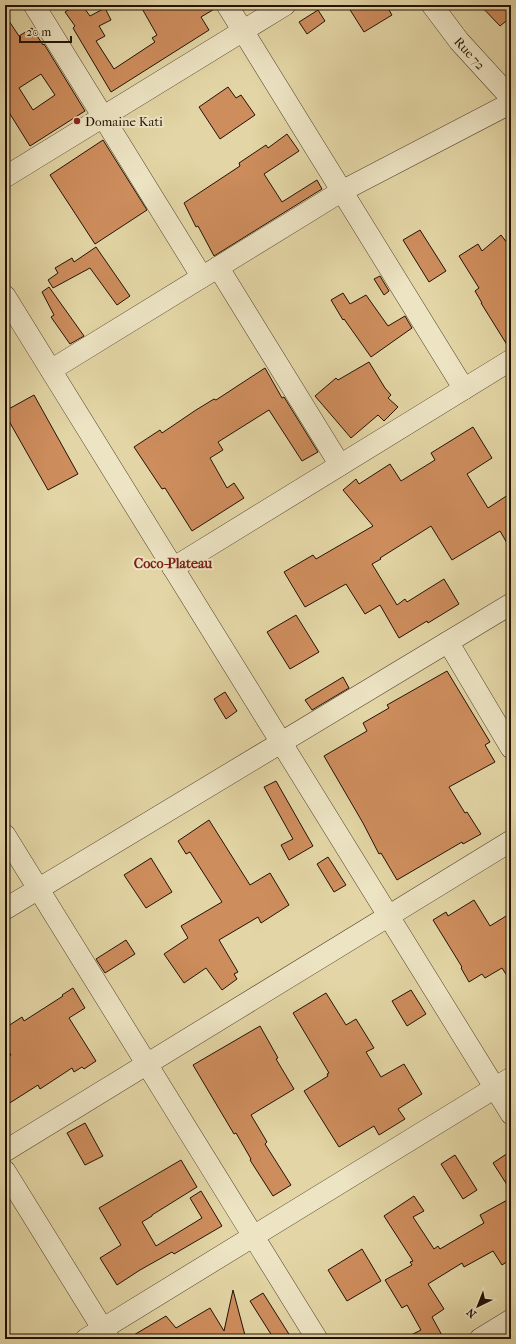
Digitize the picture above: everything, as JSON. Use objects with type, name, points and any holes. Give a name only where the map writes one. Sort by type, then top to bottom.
[{"type":"street","points":[[34,5],[103,117],[340,465]]},
{"type":"street","points":[[227,5],[464,389]]},
{"type":"street","points":[[5,177],[285,5]]},
{"type":"street","name":"Rue 72","points":[[432,5],[459,41],[511,98]]},
{"type":"street","points":[[51,370],[342,191],[511,103]]},
{"type":"street","points":[[5,296],[388,916],[503,1083],[511,1114]]},
{"type":"street","points":[[173,568],[511,360]]},
{"type":"street","points":[[5,909],[511,604]]},
{"type":"street","points":[[448,642],[511,748]]},
{"type":"street","points":[[5,835],[316,1339]]},
{"type":"street","points":[[5,1151],[511,841]]},
{"type":"street","points":[[5,1171],[99,1336],[253,1236],[503,1083]]},
{"type":"street","points":[[480,1339],[511,1320]]},
{"type":"building","points":[[76,5],[82,5],[90,16],[105,8],[111,20],[99,26],[105,36],[96,41],[114,69],[155,42],[152,38],[157,35],[140,5],[215,5],[216,8],[201,17],[209,30],[111,92],[73,28],[75,26],[65,12]]},
{"type":"building","points":[[347,5],[386,5],[392,15],[364,32]]},
{"type":"building","points":[[480,5],[511,5],[511,17],[500,26]]},
{"type":"building","points":[[318,10],[325,21],[307,34],[299,22]]},
{"type":"building","points":[[5,15],[19,36],[32,28],[43,45],[44,44],[85,111],[30,146],[5,106]],"holes":[[[41,74],[55,95],[33,110],[19,88]]]},
{"type":"building","points":[[228,87],[236,98],[241,95],[255,115],[220,139],[199,107]]},
{"type":"building","points":[[287,134],[299,151],[264,174],[282,202],[317,180],[322,189],[214,256],[198,226],[196,227],[184,203],[240,166],[239,163],[266,145],[268,148]]},
{"type":"building","points":[[103,140],[147,210],[95,244],[50,175]]},
{"type":"building","points":[[420,230],[446,271],[429,282],[403,240]]},
{"type":"building","points":[[501,235],[511,248],[511,348],[509,348],[481,303],[475,291],[479,288],[459,256],[478,244],[482,251]]},
{"type":"building","points":[[96,247],[130,296],[117,305],[90,268],[53,288],[48,280],[58,273],[55,268],[72,258],[74,262]]},
{"type":"building","points":[[380,276],[389,291],[384,295],[374,279]]},
{"type":"building","points":[[49,287],[84,336],[70,344],[51,317],[54,315],[42,292]]},
{"type":"building","points":[[343,293],[350,304],[366,295],[388,326],[405,316],[412,328],[371,357],[344,319],[343,320],[331,300]]},
{"type":"building","points":[[369,362],[391,395],[388,398],[398,407],[384,421],[378,415],[351,438],[315,396],[336,378],[338,380]]},
{"type":"building","points":[[265,368],[282,398],[284,397],[318,452],[302,461],[269,410],[218,442],[223,450],[210,458],[227,488],[234,483],[244,498],[192,531],[165,488],[162,489],[134,447],[160,430],[162,433],[196,410],[214,399],[216,400]]},
{"type":"building","points":[[34,395],[78,474],[48,490],[5,414],[5,411]]},
{"type":"building","points":[[473,427],[492,458],[467,474],[488,508],[511,493],[511,550],[500,531],[452,560],[431,526],[372,564],[397,605],[405,599],[407,602],[444,579],[459,604],[428,623],[427,621],[399,638],[380,605],[365,614],[346,584],[305,607],[284,572],[313,555],[316,559],[373,526],[343,490],[356,479],[359,484],[390,464],[401,481],[435,460],[431,453]]},
{"type":"building","points":[[296,615],[319,652],[290,669],[267,632]]},
{"type":"building","points":[[447,671],[490,742],[485,745],[495,762],[449,787],[465,813],[467,812],[481,834],[463,844],[462,842],[397,880],[381,853],[379,854],[363,823],[324,756],[367,731],[363,723],[389,708],[387,705]]},
{"type":"building","points":[[343,677],[349,688],[312,710],[305,700]]},
{"type":"building","points":[[225,692],[237,711],[226,719],[214,699]]},
{"type":"building","points":[[276,781],[313,846],[289,860],[281,845],[293,839],[264,787]]},
{"type":"building","points":[[209,820],[250,885],[270,873],[289,905],[261,923],[258,917],[219,940],[238,972],[234,974],[237,979],[222,990],[206,968],[184,983],[164,954],[188,938],[181,926],[222,902],[190,852],[186,854],[178,841]]},
{"type":"building","points":[[328,857],[346,885],[334,892],[317,864]]},
{"type":"building","points":[[151,858],[172,892],[146,908],[124,875]]},
{"type":"building","points":[[474,900],[490,926],[511,913],[511,982],[502,968],[485,978],[482,974],[469,982],[461,968],[462,967],[433,920],[446,912],[448,916]]},
{"type":"building","points":[[126,940],[135,954],[105,973],[96,959]]},
{"type":"building","points":[[73,988],[85,1008],[69,1018],[96,1061],[84,1069],[82,1067],[74,1072],[72,1068],[40,1089],[38,1085],[5,1106],[5,1058],[11,1055],[5,1046],[5,1028],[22,1017],[24,1021]]},
{"type":"building","points":[[411,990],[426,1014],[407,1026],[392,1001]]},
{"type":"building","points":[[326,993],[346,1025],[356,1019],[374,1048],[366,1052],[381,1077],[404,1064],[422,1094],[398,1109],[405,1119],[379,1135],[374,1126],[339,1147],[304,1091],[328,1076],[327,1074],[329,1073],[293,1013]]},
{"type":"building","points":[[260,1026],[278,1058],[276,1059],[294,1089],[251,1115],[267,1142],[265,1144],[291,1185],[273,1196],[250,1160],[251,1159],[236,1133],[234,1134],[193,1065]]},
{"type":"building","points":[[85,1123],[103,1156],[85,1165],[67,1133]]},
{"type":"building","points":[[511,1151],[511,1191],[493,1163]]},
{"type":"building","points":[[455,1155],[477,1190],[463,1199],[441,1164]]},
{"type":"building","points":[[181,1160],[197,1187],[142,1222],[156,1246],[202,1218],[190,1198],[201,1191],[222,1226],[174,1254],[172,1252],[117,1285],[100,1258],[121,1245],[99,1208]]},
{"type":"building","points":[[414,1196],[424,1211],[413,1217],[434,1249],[438,1246],[440,1249],[484,1223],[480,1215],[511,1198],[511,1259],[502,1265],[493,1251],[464,1267],[462,1263],[428,1284],[444,1309],[432,1317],[444,1339],[403,1339],[421,1330],[407,1305],[402,1308],[385,1280],[412,1265],[410,1262],[413,1261],[384,1216]]},
{"type":"building","points":[[362,1249],[381,1281],[347,1301],[328,1270]]},
{"type":"building","points":[[233,1290],[246,1339],[127,1339],[166,1316],[176,1328],[210,1308],[224,1331]]},
{"type":"building","points":[[263,1293],[292,1339],[274,1339],[250,1301]]},
{"type":"place","name":"Domaine Kati","points":[[77,121]]},
{"type":"district","name":"Coco-Plateau","points":[[173,563]]}]
